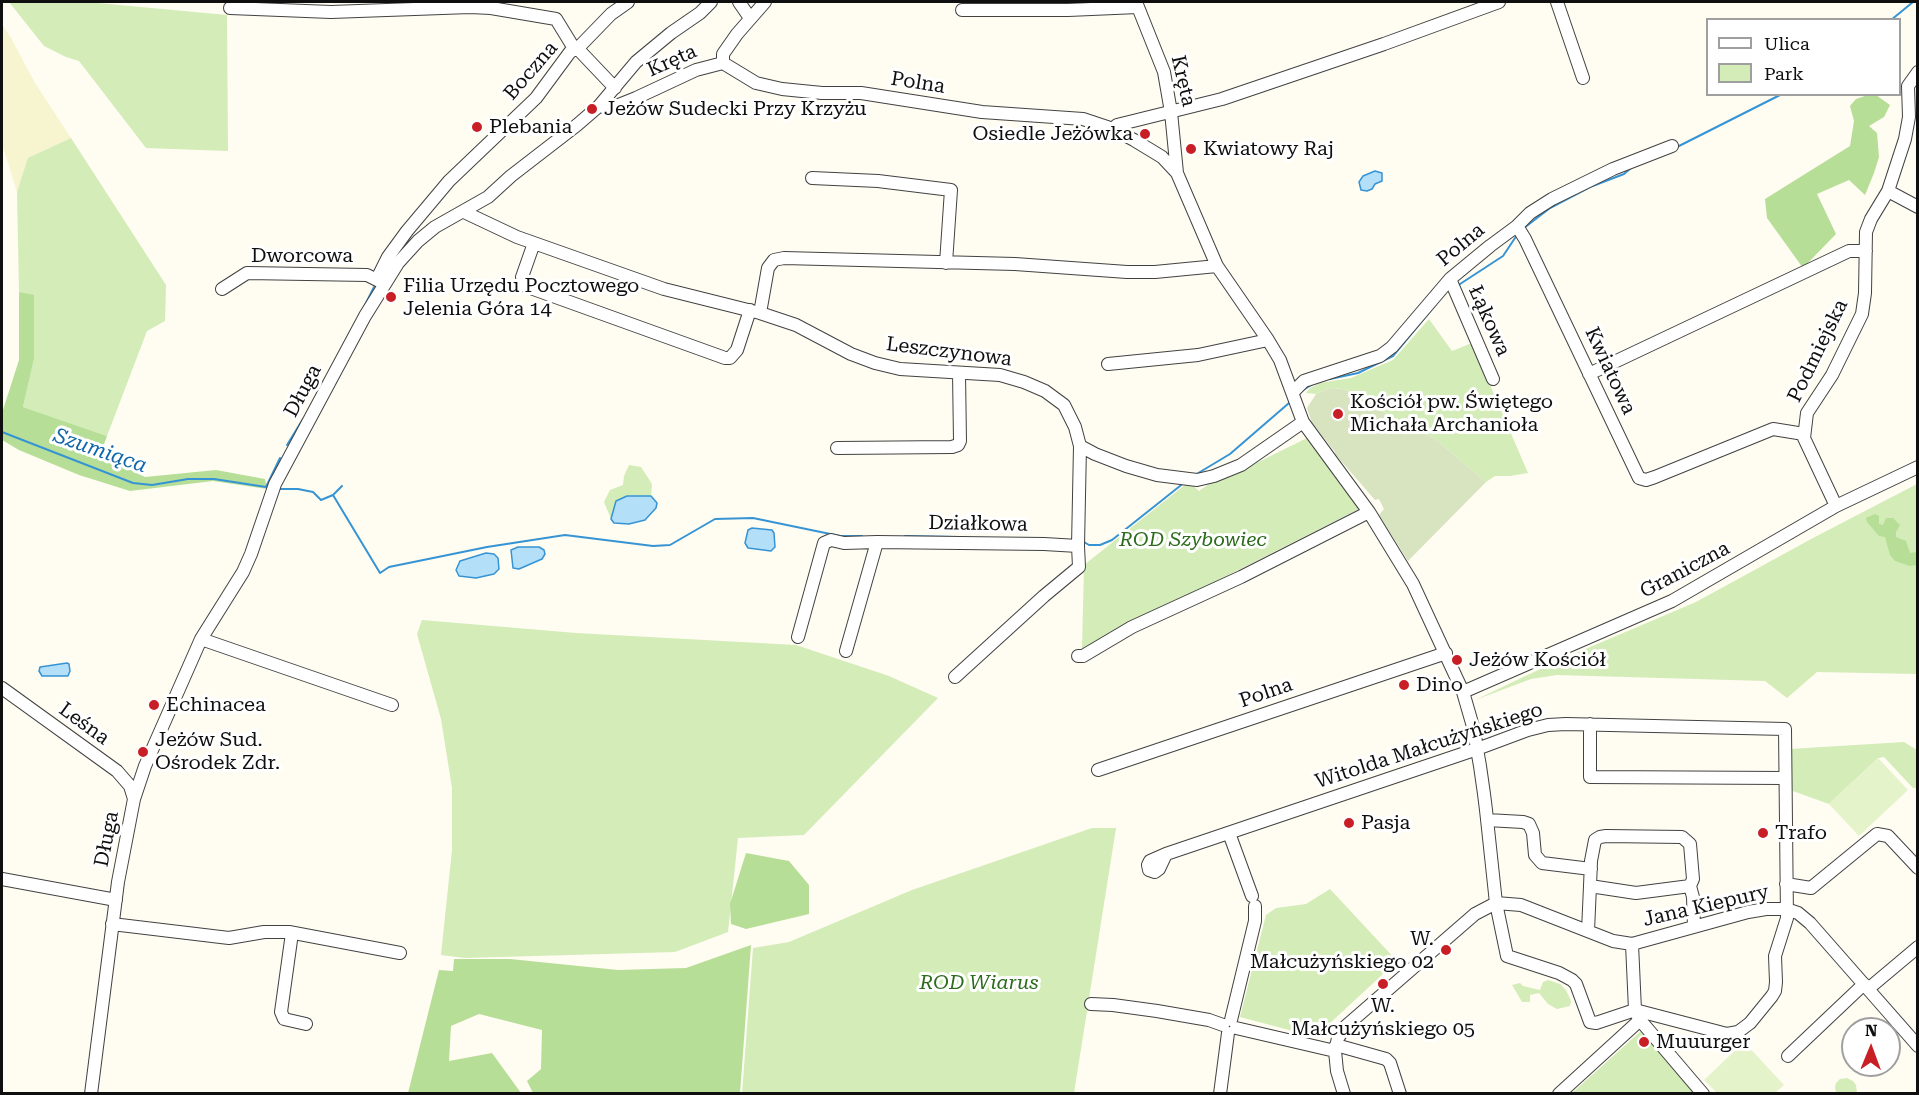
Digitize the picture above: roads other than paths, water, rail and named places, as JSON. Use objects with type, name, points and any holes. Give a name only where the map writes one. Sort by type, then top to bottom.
[{"type":"street","name":"Boczna","points":[[381,281],[388,257],[449,181],[536,98],[570,52],[628,2]]},
{"type":"street","name":"Długa","points":[[91,1094],[112,924],[134,799],[145,766],[201,639],[243,572],[275,484],[381,281],[418,241],[435,227],[488,197],[599,106],[636,62],[711,2]]},
{"type":"street","points":[[740,2],[750,18]]},
{"type":"street","name":"Kręta","points":[[599,106],[611,108],[696,70],[723,63],[723,54],[765,2]]},
{"type":"street","points":[[1113,129],[1117,125],[1222,99],[1499,2]]},
{"type":"street","points":[[1557,2],[1583,78]]},
{"type":"street","points":[[962,10],[1068,10],[1137,4]]},
{"type":"street","name":"Kręta","points":[[1137,4],[1164,72],[1178,173]]},
{"type":"street","points":[[230,8],[331,12],[470,7],[490,8],[556,20],[576,49],[615,88]]},
{"type":"street","name":"Polna","points":[[723,63],[756,83],[782,89],[822,93],[861,93],[982,112],[1083,119],[1113,129],[1162,157],[1178,173],[1217,266],[1268,340],[1293,392],[1303,422],[1369,512],[1413,584],[1463,692],[1477,749]]},
{"type":"street","name":"Podmiejska","points":[[1836,506],[1803,438],[1807,413],[1832,375],[1862,314],[1865,293],[1866,232],[1888,191],[1905,139],[1909,117],[1908,86],[1917,72]]},
{"type":"street","name":"Polna","points":[[1293,392],[1304,381],[1317,375],[1380,356],[1392,347],[1449,279],[1496,240],[1517,226],[1530,213],[1552,199],[1613,169],[1672,146]]},
{"type":"street","points":[[812,178],[878,181],[951,190],[946,262]]},
{"type":"street","points":[[1888,191],[1917,207]]},
{"type":"street","name":"Leszczynowa","points":[[464,212],[534,243],[664,289],[755,311],[796,325],[851,354],[875,363],[900,369],[1000,375],[1024,382],[1045,391],[1064,405],[1075,427],[1080,446]]},
{"type":"street","name":"Kwiatowa","points":[[1517,226],[1639,478],[1646,480],[1655,477],[1773,429],[1804,434]]},
{"type":"street","points":[[534,243],[522,277],[525,286],[725,358],[730,358],[737,350],[755,311],[768,268],[774,260],[784,258],[1015,264],[1127,272],[1164,272],[1217,266]]},
{"type":"street","points":[[1589,374],[1849,251],[1866,251]]},
{"type":"street","name":"Dworcowa","points":[[222,289],[247,273],[367,275],[381,281]]},
{"type":"street","name":"Łąkowa","points":[[1449,279],[1493,379]]},
{"type":"street","points":[[1108,364],[1198,355],[1268,340]]},
{"type":"street","points":[[837,447],[952,447],[958,445],[960,441],[959,373]]},
{"type":"street","points":[[955,677],[1079,567],[1080,446],[1121,464],[1157,476],[1197,480],[1241,465],[1303,422]]},
{"type":"street","name":"Graniczna","points":[[1463,692],[1672,601],[1836,506],[1917,467]]},
{"type":"street","points":[[1078,656],[1083,656],[1131,627],[1241,577],[1369,512]]},
{"type":"street","name":"Działkowa","points":[[798,637],[824,543],[831,540],[844,543],[1044,544],[1079,541]]},
{"type":"street","points":[[846,651],[877,542]]},
{"type":"street","points":[[201,639],[392,705]]},
{"type":"street","name":"Polna","points":[[1098,770],[1446,653]]},
{"type":"street","name":"Leśna","points":[[2,688],[117,771],[130,786],[134,799]]},
{"type":"street","points":[[1590,724],[1590,777],[1785,778]]},
{"type":"street","name":"Witolda Małcużyńskiego","points":[[1167,854],[1548,725],[1785,729],[1786,918],[1775,956],[1774,991],[1750,1023],[1738,1032],[1726,1034],[1637,1015]]},
{"type":"street","points":[[1477,749],[1496,903],[1507,956],[1559,973],[1572,980],[1576,984],[1590,1022],[1596,1023],[1637,1015]]},
{"type":"street","points":[[117,771],[137,771],[145,766]]},
{"type":"street","points":[[1487,820],[1529,824],[1533,833],[1534,855],[1542,863],[1590,869]]},
{"type":"street","points":[[1220,1094],[1230,1027],[1255,921],[1253,901],[1229,833]]},
{"type":"street","points":[[1786,884],[1811,888],[1877,834],[1888,836],[1917,868]]},
{"type":"street","name":"Jana Kiepury","points":[[1588,931],[1590,869],[1595,840],[1600,837],[1682,837],[1690,844],[1693,879],[1690,886]]},
{"type":"street","points":[[2,879],[116,900]]},
{"type":"street","points":[[1590,886],[1636,893],[1690,886],[1693,897],[1694,927]]},
{"type":"street","points":[[1344,1094],[1337,1071],[1335,1048],[1346,1026],[1475,914],[1496,903]]},
{"type":"street","name":"Jana Kiepury","points":[[1496,903],[1521,905],[1613,940],[1632,944],[1766,909],[1786,909],[1798,913],[1810,923],[1917,1046]]},
{"type":"street","points":[[112,924],[228,938],[264,932],[292,933],[400,953]]},
{"type":"street","points":[[292,933],[281,1012],[284,1019],[306,1024]]},
{"type":"street","points":[[1632,944],[1637,1015],[1703,1094]]},
{"type":"street","points":[[1788,1056],[1866,986],[1917,947]]},
{"type":"street","points":[[1091,1004],[1113,1005],[1209,1020],[1230,1027],[1386,1059],[1390,1063],[1400,1094]]},
{"type":"street","points":[[1559,1094],[1637,1015]]},
{"type":"water","points":[[1375,171],[1382,173],[1382,181],[1375,184],[1372,189],[1361,190],[1359,182],[1363,176]]},
{"type":"water","points":[[627,496],[651,496],[657,503],[656,508],[645,520],[629,524],[614,523],[611,519],[616,501]]},
{"type":"water","points":[[752,528],[772,530],[775,547],[771,551],[748,548],[745,543],[748,530]]},
{"type":"water","points":[[518,547],[539,547],[544,550],[545,554],[542,559],[519,569],[513,568],[511,550]]},
{"type":"water","points":[[486,553],[494,554],[498,558],[499,569],[494,574],[476,578],[459,576],[456,570],[460,561]]},
{"type":"water","points":[[67,663],[70,671],[68,676],[42,676],[39,671],[40,667]]},
{"type":"waterway","points":[[1893,18],[1913,2]]},
{"type":"waterway","points":[[1679,146],[1778,96]]},
{"type":"waterway","points":[[1524,228],[1550,208],[1590,187],[1624,174],[1631,168]]},
{"type":"waterway","points":[[1457,286],[1503,256],[1517,235]]},
{"type":"waterway","name":"Szumiąca","points":[[362,311],[374,287]]},
{"type":"waterway","points":[[1330,379],[1358,373],[1393,356],[1436,304]]},
{"type":"waterway","points":[[1303,390],[1313,384]]},
{"type":"waterway","points":[[1195,475],[1230,454],[1289,403]]},
{"type":"waterway","name":"Szumiąca","points":[[287,445],[303,419]]},
{"type":"waterway","name":"Szumiąca","points":[[2,432],[133,483],[152,485],[188,479],[214,479],[266,487],[280,458]]},
{"type":"waterway","points":[[1084,542],[1089,545],[1100,545],[1112,540],[1185,482]]},
{"type":"waterway","points":[[278,489],[313,492],[321,500],[333,495],[342,486]]},
{"type":"waterway","points":[[333,495],[380,573],[389,567],[487,547],[565,535],[653,546],[670,545],[715,519],[753,518],[840,536],[862,536]]},
{"type":"waterway","points":[[905,536],[958,537]]},
{"type":"place","name":"Jeżów Sudecki Przy Krzyżu","points":[[592,109]]},
{"type":"place","name":"Plebania","points":[[477,127]]},
{"type":"place","name":"Osiedle Jeżówka","points":[[1145,134]]},
{"type":"place","name":"Kwiatowy Raj","points":[[1191,149]]},
{"type":"place","name":"Filia Urzędu Pocztowego Jelenia Góra 14","points":[[391,297]]},
{"type":"place","name":"Kościół pw. Świętego Michała Archanioła","points":[[1338,414]]},
{"type":"place","name":"Jeżów Kościół","points":[[1457,660]]},
{"type":"place","name":"Dino","points":[[1404,685]]},
{"type":"place","name":"Echinacea","points":[[154,705]]},
{"type":"place","name":"Jeżów Sud. Ośrodek Zdr.","points":[[143,752]]},
{"type":"place","name":"Pasja","points":[[1349,823]]},
{"type":"place","name":"Trafo","points":[[1763,833]]},
{"type":"place","name":"W. Małcużyńskiego 02","points":[[1446,950]]},
{"type":"place","name":"W. Małcużyńskiego 05","points":[[1383,984]]},
{"type":"place","name":"Muuurger","points":[[1644,1042]]},
{"type":"park label","name":"ROD Szybowiec","points":[[1193,540]]},
{"type":"park label","name":"ROD Wiarus","points":[[979,983]]}]
